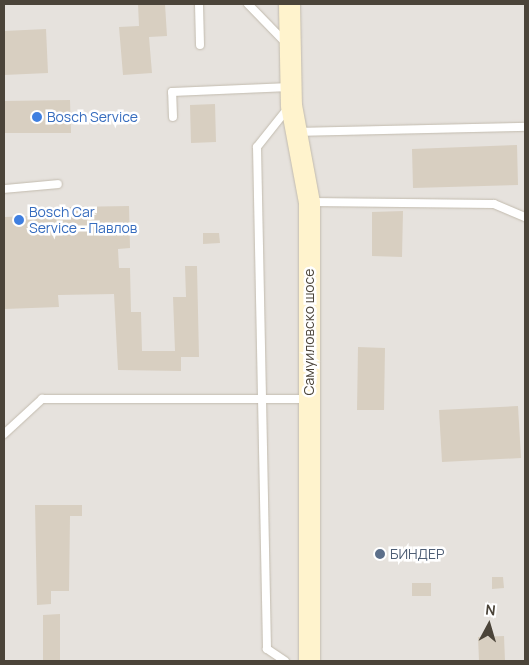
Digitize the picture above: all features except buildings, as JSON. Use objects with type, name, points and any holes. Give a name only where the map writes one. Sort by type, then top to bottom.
[{"type":"street","name":"Самуиловско шосе","points":[[289,4],[291,96],[308,202],[309,661]]},
{"type":"lane","points":[[199,4],[200,45]]},
{"type":"lane","points":[[248,4],[290,46]]},
{"type":"lane","points":[[173,117],[172,92],[291,96]]},
{"type":"lane","points":[[285,661],[266,648],[257,147],[291,96]]},
{"type":"lane","points":[[296,132],[525,127]]},
{"type":"lane","points":[[4,189],[58,184]]},
{"type":"lane","points":[[308,202],[494,204],[525,217]]},
{"type":"lane","points":[[4,434],[42,399],[309,400]]},
{"type":"shaded area","points":[[4,4],[525,4],[525,661],[4,661]]},
{"type":"place","name":"Bosch Service","points":[[37,117]]},
{"type":"place","name":"Bosch Car Service - Павлов","points":[[19,220]]},
{"type":"place","name":"БИНДЕР","points":[[380,554]]}]
